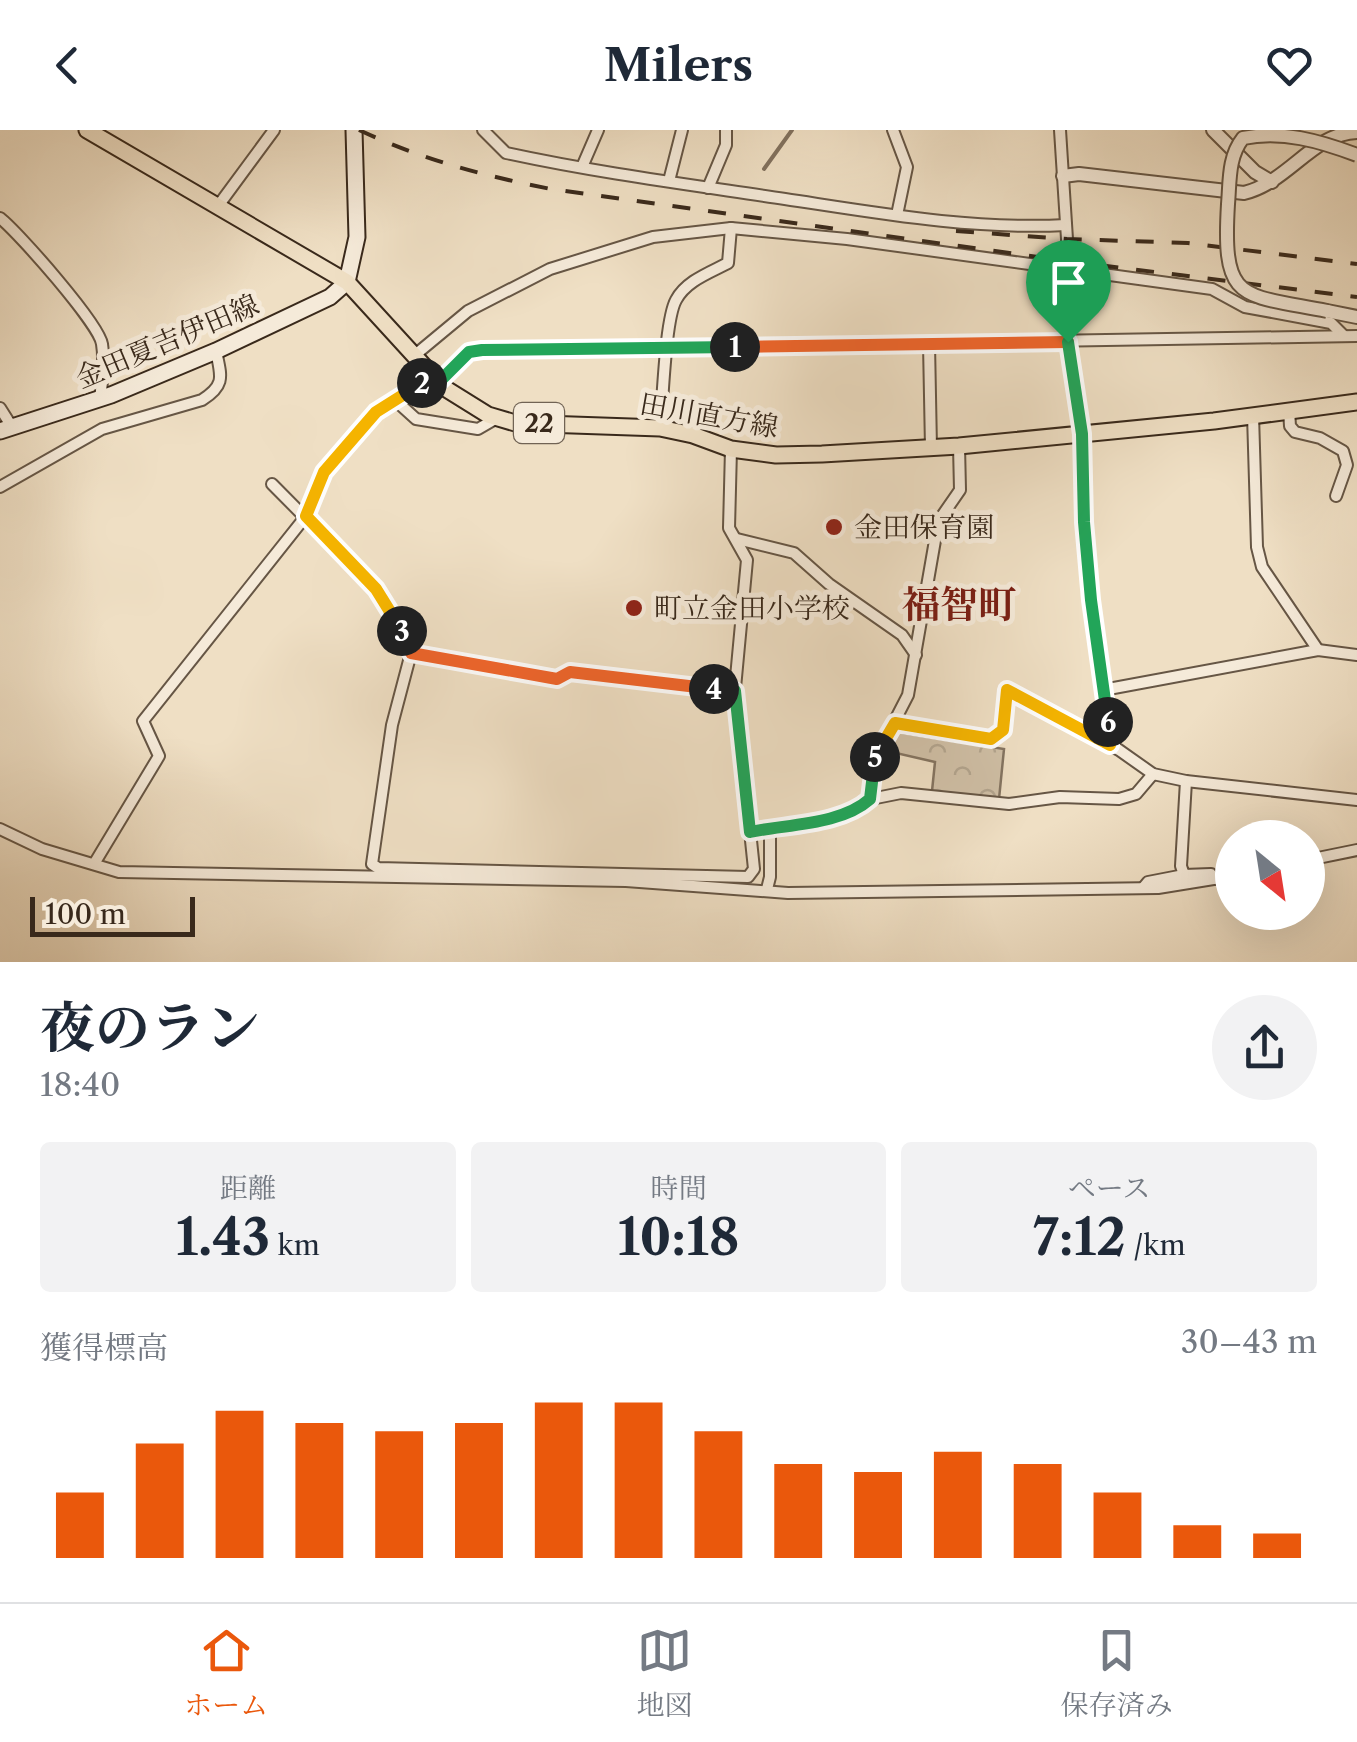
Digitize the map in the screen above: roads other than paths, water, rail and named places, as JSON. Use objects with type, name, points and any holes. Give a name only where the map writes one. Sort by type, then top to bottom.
[{"type":"main road","name":"田川直方線","points":[[87,130],[346,282],[435,378],[488,415],[515,423],[660,428],[731,449],[776,455],[960,446],[1357,402]]},
{"type":"main road","points":[[346,282],[357,237],[354,135]]},
{"type":"main road","name":"金田夏吉伊田線","points":[[6,429],[100,399],[216,351],[330,296],[346,282]]},
{"type":"street","points":[[218,206],[274,130]]},
{"type":"street","points":[[482,130],[506,153],[708,188],[897,216],[1012,228],[1066,225]]},
{"type":"street","points":[[494,141],[502,130]]},
{"type":"street","points":[[582,167],[598,130]]},
{"type":"street","points":[[669,181],[682,130]]},
{"type":"street","points":[[708,188],[726,145],[726,130]]},
{"type":"street","points":[[893,130],[907,167],[897,216]]},
{"type":"street","points":[[1060,130],[1068,342],[1082,434],[1084,522],[1110,745]]},
{"type":"street","points":[[1214,130],[1255,172],[1272,182]]},
{"type":"street","points":[[1304,130],[1308,154]]},
{"type":"street","points":[[1063,176],[1079,174],[1244,194],[1284,176],[1337,134],[1357,132]]},
{"type":"street","points":[[1357,155],[1310,138],[1240,134],[1232,154],[1225,253],[1234,279],[1256,298],[1357,317]]},
{"type":"street","points":[[0,218],[48,269],[100,338],[100,399]]},
{"type":"street","points":[[660,428],[669,322],[675,300],[690,284],[728,264],[732,228]]},
{"type":"street","points":[[415,356],[468,312],[550,269],[653,237],[732,228],[848,239],[1212,289],[1245,307],[1330,323],[1344,336]]},
{"type":"street","points":[[94,864],[159,756],[143,721],[306,516],[324,472],[376,412],[435,378],[469,352],[1357,336]]},
{"type":"street","points":[[930,344],[931,448]]},
{"type":"street","points":[[0,487],[102,429],[202,400],[216,391],[220,381],[216,351]]},
{"type":"street","points":[[396,400],[416,419],[478,429],[496,418]]},
{"type":"street","points":[[0,408],[6,429]]},
{"type":"street","points":[[1290,410],[1290,426],[1295,432],[1320,438],[1343,450],[1346,465],[1336,496]]},
{"type":"street","points":[[1253,416],[1257,547],[1262,567],[1318,650]]},
{"type":"street","points":[[870,799],[874,761],[908,695],[937,529],[960,490],[960,446]]},
{"type":"street","points":[[0,829],[42,849],[119,872],[748,877],[754,869],[735,691],[748,560],[728,528],[731,449]]},
{"type":"street","points":[[272,484],[376,589],[396,618],[411,653],[392,725],[372,864],[378,868],[788,893],[1144,888],[1214,880],[1212,874],[1184,874],[1148,882],[1144,888]]},
{"type":"street","points":[[737,538],[794,553],[902,636],[916,655]]},
{"type":"street","points":[[1103,690],[1318,650],[1357,655]]},
{"type":"street","points":[[411,653],[557,679],[570,672],[735,691]]},
{"type":"street","points":[[895,723],[991,739],[1003,730],[1007,690],[1110,745],[1153,774],[1357,800]]},
{"type":"street","points":[[750,832],[846,814],[870,799],[901,792],[1009,804],[1060,797],[1120,800],[1136,794],[1153,774]]},
{"type":"street","points":[[1184,874],[1181,866],[1186,780]]},
{"type":"street","points":[[767,889],[770,828]]},
{"type":"street","points":[[1325,857],[1357,850]]},
{"type":"waterway","points":[[764,169],[792,130]]},
{"type":"railway","points":[[359,130],[453,166],[551,189],[1357,297]]},
{"type":"railway","points":[[956,231],[1188,243],[1357,264]]},
{"type":"place","name":"金田保育園","points":[[834,527]]},
{"type":"place","name":"町立金田小学校","points":[[634,608]]},
{"type":"district","name":"福智町","points":[[959,605]]}]
